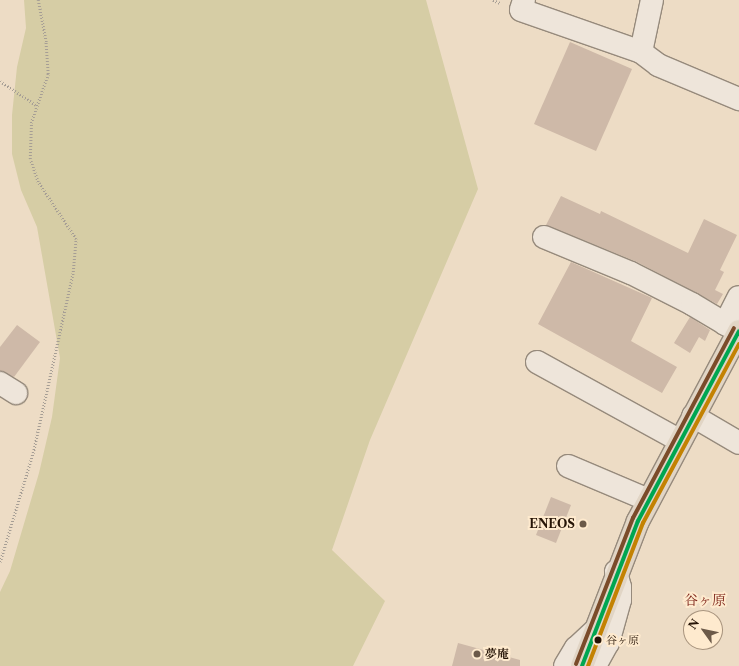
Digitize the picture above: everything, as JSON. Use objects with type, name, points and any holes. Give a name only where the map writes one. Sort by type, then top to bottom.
[{"type":"highway","points":[[582,666],[616,572],[648,500],[693,416],[734,329]]},
{"type":"street","points":[[524,0],[521,10],[641,52],[658,65],[739,99]]},
{"type":"street","points":[[641,52],[652,0]]},
{"type":"street","points":[[544,237],[631,273],[734,329],[739,297]]},
{"type":"street","points":[[537,362],[679,440]]},
{"type":"street","points":[[693,416],[739,443]]},
{"type":"street","points":[[568,466],[648,500]]},
{"type":"street","points":[[595,666],[608,643],[617,612],[620,587],[616,572]]},
{"type":"street","points":[[565,666],[576,648],[594,631]]},
{"type":"path","points":[[0,562],[33,453],[73,272],[76,239],[38,182],[30,159],[31,123],[48,74],[46,42],[38,0]]},
{"type":"path","points":[[0,81],[36,105]]},
{"type":"shaded area","points":[[24,0],[426,0],[478,189],[370,440],[332,550],[385,601],[353,666],[0,666],[0,592],[10,571],[39,473],[52,417],[60,358],[37,227],[21,190],[12,154],[12,115],[17,67],[26,28]]},
{"type":"building","points":[[570,42],[632,69],[596,151],[534,124]]},
{"type":"building","points":[[561,196],[600,214],[601,211],[688,253],[704,219],[737,235],[720,270],[724,272],[715,290],[723,294],[717,304],[637,262],[546,225]]},
{"type":"building","points":[[571,262],[652,298],[631,341],[677,367],[662,393],[538,324]]},
{"type":"building","points":[[690,317],[710,330],[705,341],[699,337],[690,353],[674,343]]},
{"type":"building","points":[[17,325],[40,342],[14,377],[0,371],[0,347]]},
{"type":"building","points":[[551,497],[571,505],[556,543],[536,535]]},
{"type":"building","name":"夢庵","points":[[458,643],[520,660],[520,666],[452,666]]},
{"type":"transit line","points":[[576,664],[633,518],[734,328]]},
{"type":"transit line","points":[[582,666],[638,521],[739,331]]},
{"type":"transit line","points":[[588,666],[643,523],[739,344]]},
{"type":"place","name":"ENEOS","points":[[583,524]]},
{"type":"place","name":"谷ヶ原","points":[[598,640]]},
{"type":"place","name":"夢庵","points":[[477,654]]},
{"type":"district","name":"谷ヶ原","points":[[705,600]]}]
